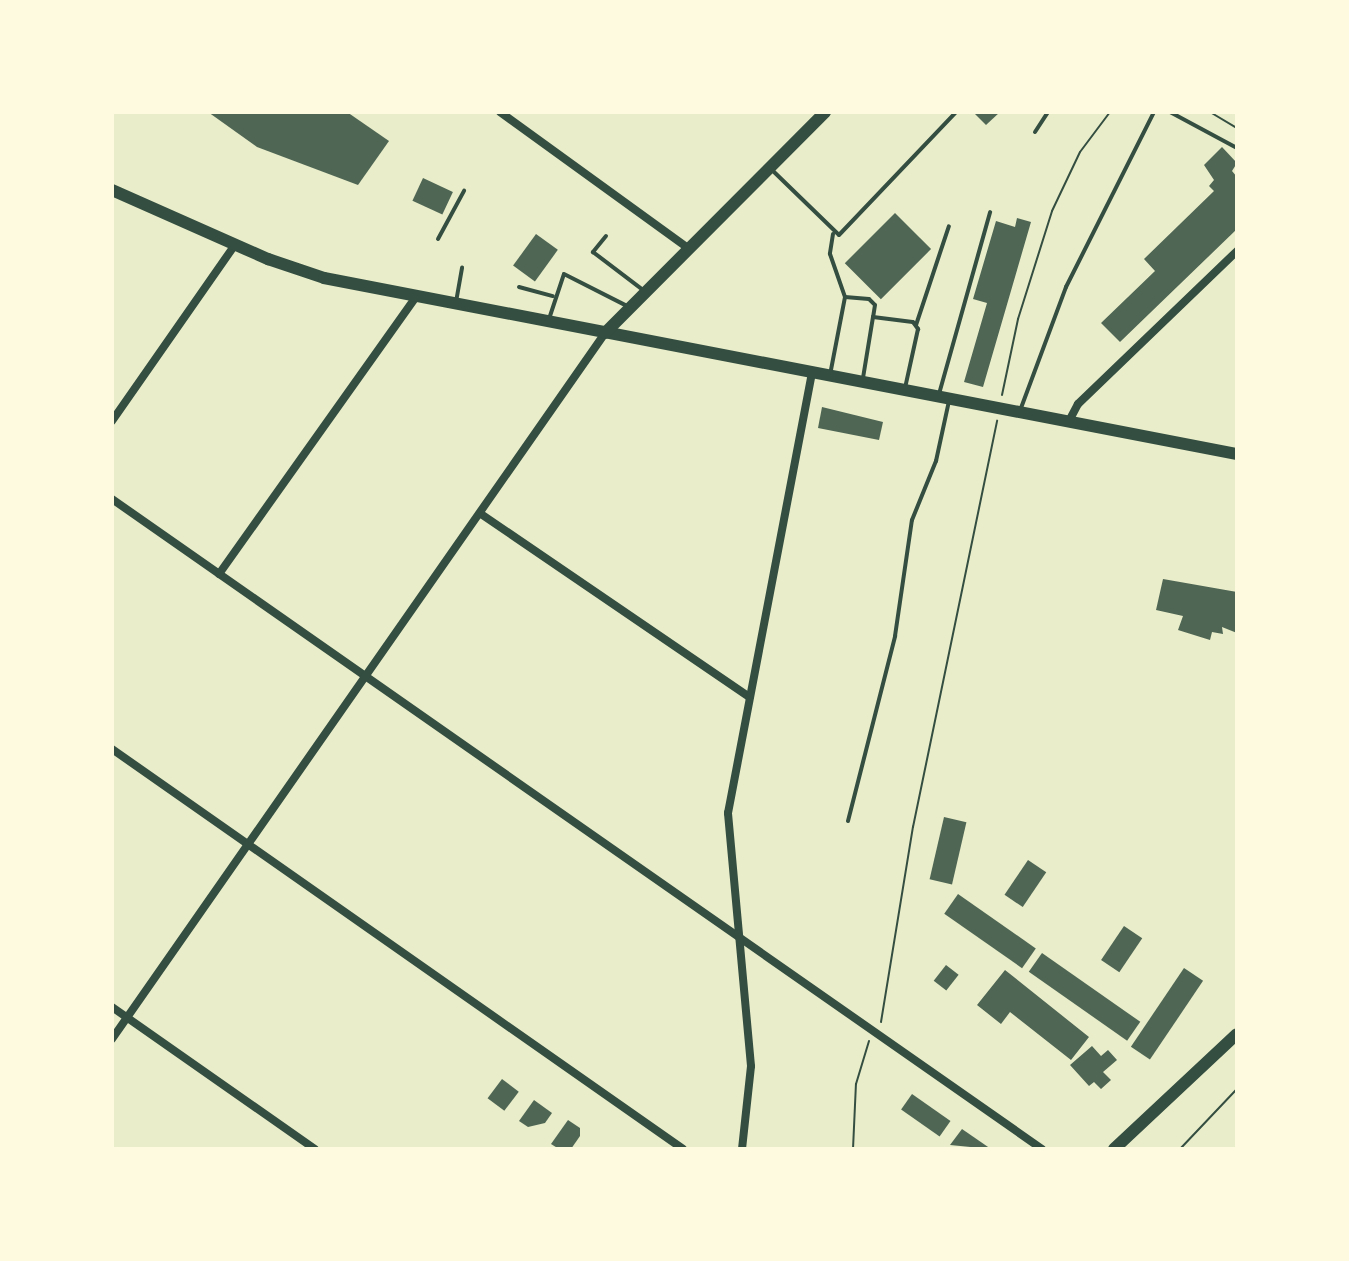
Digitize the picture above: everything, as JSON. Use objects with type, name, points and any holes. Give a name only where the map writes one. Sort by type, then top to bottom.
[{"type":"main road","points":[[605,333],[825,112]]},
{"type":"main road","points":[[112,190],[299,271],[416,297],[1237,454]]},
{"type":"main road","points":[[1114,1149],[1237,1034]]},
{"type":"street","points":[[500,112],[688,248]]},
{"type":"street","points":[[112,421],[235,245]]},
{"type":"street","points":[[1069,421],[1078,404],[1237,251]]},
{"type":"street","points":[[219,574],[416,297]]},
{"type":"street","points":[[112,1039],[605,333]]},
{"type":"street","points":[[742,1149],[751,1066],[728,813],[812,372]]},
{"type":"street","points":[[112,499],[1042,1149]]},
{"type":"street","points":[[481,514],[749,697]]},
{"type":"street","points":[[112,749],[683,1149]]},
{"type":"street","points":[[112,1007],[315,1149]]},
{"type":"lane","points":[[769,166],[833,234],[839,235],[956,112]]},
{"type":"lane","points":[[1035,132],[1048,112]]},
{"type":"lane","points":[[1020,412],[1066,287],[1154,112]]},
{"type":"lane","points":[[1170,112],[1237,148]]},
{"type":"lane","points":[[438,239],[464,191]]},
{"type":"lane","points":[[848,821],[895,636],[912,520],[936,461],[944,398],[990,212]]},
{"type":"lane","points":[[904,390],[916,325],[949,226]]},
{"type":"lane","points":[[830,376],[845,297],[830,254],[833,234]]},
{"type":"lane","points":[[606,236],[593,252],[645,291]]},
{"type":"lane","points":[[456,304],[462,268]]},
{"type":"lane","points":[[548,322],[553,296],[564,274],[629,308]]},
{"type":"lane","points":[[519,287],[553,296]]},
{"type":"lane","points":[[845,297],[869,299],[875,305],[863,382]]},
{"type":"lane","points":[[873,317],[916,325]]},
{"type":"path","points":[[1002,396],[1022,304],[1052,211],[1080,152],[1110,112]]},
{"type":"path","points":[[1210,112],[1237,128]]},
{"type":"path","points":[[853,1149],[861,1055],[887,1011],[913,827],[997,422]]},
{"type":"path","points":[[1180,1149],[1237,1089]]},
{"type":"building","points":[[208,112],[347,112],[389,141],[358,185],[257,147]]},
{"type":"building","points":[[973,112],[1000,112],[986,125]]},
{"type":"building","points":[[1222,147],[1237,163],[1232,171],[1237,177],[1237,229],[1120,342],[1101,323],[1155,271],[1144,259],[1214,191],[1209,186],[1214,180],[1204,165]]},
{"type":"building","points":[[423,178],[453,192],[442,215],[412,201]]},
{"type":"building","points":[[895,213],[931,249],[881,299],[845,263]]},
{"type":"building","points":[[1017,218],[1031,222],[983,387],[964,382],[987,303],[973,299],[996,221],[1015,227]]},
{"type":"building","points":[[536,234],[558,250],[535,281],[513,266]]},
{"type":"building","points":[[822,407],[883,422],[879,440],[818,428]]},
{"type":"building","points":[[1163,579],[1237,592],[1237,633],[1222,627],[1223,634],[1212,632],[1210,640],[1178,630],[1183,616],[1156,610]]},
{"type":"building","points":[[944,817],[966,822],[952,885],[930,879]]},
{"type":"building","points":[[1028,860],[1046,872],[1023,907],[1005,895]]},
{"type":"building","points":[[958,894],[1036,948],[1022,968],[944,914]]},
{"type":"building","points":[[1124,926],[1142,938],[1119,972],[1101,960]]},
{"type":"building","points":[[1042,953],[1140,1022],[1127,1041],[1029,972]]},
{"type":"building","points":[[946,965],[959,975],[946,991],[934,981]]},
{"type":"building","points":[[1184,968],[1203,981],[1150,1060],[1131,1047]]},
{"type":"building","points":[[1005,970],[1089,1037],[1071,1060],[1010,1012],[1001,1024],[977,1005]]},
{"type":"building","points":[[1092,1046],[1101,1056],[1108,1050],[1117,1060],[1103,1072],[1111,1080],[1101,1089],[1094,1082],[1089,1086],[1070,1065]]},
{"type":"building","points":[[502,1079],[519,1092],[504,1111],[488,1098]]},
{"type":"building","points":[[912,1094],[951,1121],[940,1137],[901,1110]]},
{"type":"building","points":[[534,1100],[552,1113],[545,1123],[528,1127],[519,1121]]},
{"type":"building","points":[[568,1120],[580,1128],[580,1136],[571,1149],[559,1149],[551,1144]]},
{"type":"building","points":[[962,1129],[991,1149],[950,1145]]}]
